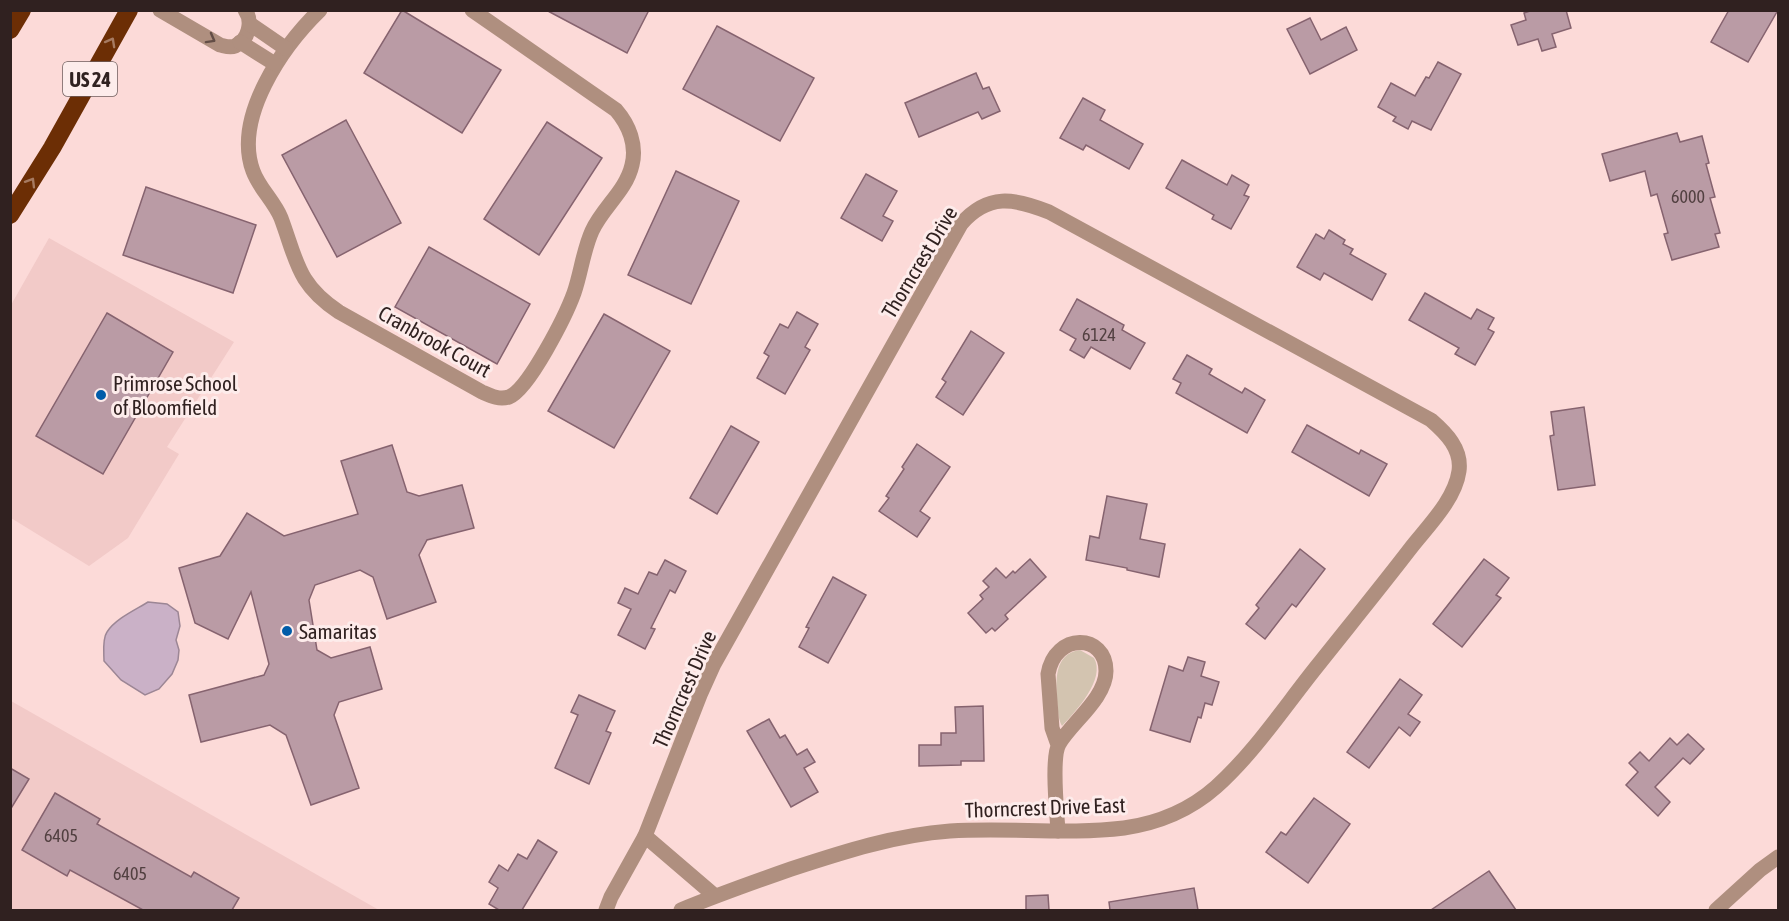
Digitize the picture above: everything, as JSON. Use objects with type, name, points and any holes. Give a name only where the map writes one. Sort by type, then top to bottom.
[{"type":"highway","points":[[10,30],[22,10]]},
{"type":"highway","name":"US 24","points":[[11,214],[52,148],[129,10]]},
{"type":"street","points":[[160,10],[220,45],[235,46],[240,42],[247,17],[285,48]]},
{"type":"street","name":"Cranbrook Court","points":[[320,10],[285,48],[264,86],[250,129],[250,156],[253,172],[278,210],[296,265],[306,281],[325,302],[339,312],[495,398],[508,397],[519,391],[562,321],[575,291],[590,237],[603,213],[621,192],[628,178],[632,165],[633,144],[624,119],[616,110],[472,10]]},
{"type":"street","points":[[240,42],[275,64]]},
{"type":"street","name":"Thorncrest Drive","points":[[606,910],[645,836],[700,695],[728,639],[961,224],[972,212],[988,203],[1010,200],[1028,204],[1049,212],[1090,234],[1431,420],[1454,444],[1459,459]]},
{"type":"street","name":"Thorncrest Drive East","points":[[681,910],[850,849],[905,837],[950,831],[1096,830],[1148,823],[1172,816],[1194,804],[1216,787],[1251,749],[1433,519],[1455,485],[1459,471],[1459,459]]},
{"type":"street","points":[[1058,745],[1075,725],[1104,681],[1106,672],[1104,661],[1100,652],[1089,644],[1068,645],[1055,654],[1049,666],[1052,728],[1058,745],[1055,771],[1058,831]]},
{"type":"street","points":[[645,836],[715,896]]},
{"type":"street","points":[[1716,910],[1760,870],[1779,857]]},
{"type":"shaded area","points":[[49,238],[234,342],[167,447],[179,454],[128,538],[89,566],[11,518],[11,305]]},
{"type":"shaded area","points":[[148,602],[167,604],[178,612],[180,626],[176,640],[179,650],[178,660],[172,674],[159,689],[145,695],[121,680],[104,661],[104,638],[115,623]]},
{"type":"shaded area","points":[[1080,650],[1094,658],[1097,666],[1096,675],[1088,694],[1062,726],[1057,702],[1058,670],[1065,657]]},
{"type":"shaded area","points":[[11,701],[379,910],[11,910]]},
{"type":"building","points":[[402,10],[501,70],[462,133],[364,73]]},
{"type":"building","points":[[546,10],[649,10],[627,53]]},
{"type":"building","points":[[1533,10],[1566,10],[1571,28],[1552,34],[1556,47],[1542,51],[1538,39],[1518,45],[1511,25],[1526,20],[1524,13]]},
{"type":"building","points":[[1729,10],[1778,10],[1748,62],[1711,42]]},
{"type":"building","points":[[1310,18],[1321,40],[1346,27],[1357,50],[1310,74],[1287,29]]},
{"type":"building","points":[[717,26],[814,78],[780,141],[683,89]]},
{"type":"building","points":[[1438,62],[1461,74],[1431,130],[1412,121],[1408,129],[1393,121],[1396,117],[1378,107],[1391,83],[1415,96]]},
{"type":"building","points":[[976,73],[983,89],[989,87],[1000,111],[982,119],[978,112],[919,137],[905,103]]},
{"type":"building","points":[[1083,98],[1105,110],[1100,120],[1143,144],[1129,169],[1086,145],[1083,150],[1060,138]]},
{"type":"building","points":[[346,120],[401,223],[337,257],[282,155]]},
{"type":"building","points":[[547,122],[602,158],[539,255],[484,219]]},
{"type":"building","points":[[1677,133],[1680,142],[1702,136],[1709,163],[1706,164],[1715,197],[1710,198],[1720,233],[1715,234],[1719,247],[1672,260],[1664,234],[1668,233],[1657,194],[1651,196],[1645,171],[1610,181],[1602,154]]},
{"type":"building","points":[[1182,160],[1227,185],[1232,175],[1249,185],[1244,195],[1249,197],[1231,229],[1212,219],[1214,215],[1166,188]]},
{"type":"building","points":[[676,171],[739,201],[691,304],[628,275]]},
{"type":"building","points":[[866,174],[897,191],[883,216],[893,221],[882,241],[841,218]]},
{"type":"building","points":[[146,187],[256,225],[233,293],[123,255]]},
{"type":"building","points":[[1329,230],[1345,240],[1343,244],[1353,249],[1350,254],[1386,274],[1372,300],[1324,273],[1320,280],[1297,267],[1316,234],[1324,239]]},
{"type":"building","points":[[429,247],[530,304],[497,364],[395,307]]},
{"type":"building","points":[[1425,293],[1471,319],[1477,309],[1494,318],[1488,329],[1494,332],[1475,365],[1455,354],[1459,348],[1409,320]]},
{"type":"building","points":[[1077,299],[1124,325],[1122,330],[1145,343],[1130,369],[1091,347],[1084,358],[1070,350],[1076,339],[1060,330]]},
{"type":"building","points":[[797,312],[818,324],[805,347],[810,350],[785,394],[757,378],[769,356],[764,353],[780,324],[788,328]]},
{"type":"building","points":[[107,313],[173,352],[103,474],[36,436]]},
{"type":"building","points":[[604,314],[670,351],[614,448],[548,411]]},
{"type":"building","points":[[971,331],[1004,353],[963,415],[936,397],[946,382],[942,379]]},
{"type":"building","points":[[1187,355],[1212,369],[1209,374],[1242,393],[1245,388],[1265,400],[1247,433],[1176,393],[1181,383],[1173,379]]},
{"type":"building","points":[[1584,407],[1595,485],[1558,490],[1550,436],[1554,435],[1551,412]]},
{"type":"building","points":[[1307,425],[1359,454],[1361,450],[1387,464],[1369,496],[1292,452]]},
{"type":"building","points":[[731,426],[759,442],[717,514],[690,498]]},
{"type":"building","points":[[917,444],[950,467],[920,511],[930,518],[917,537],[879,511],[889,498],[886,496]]},
{"type":"building","name":"Samaritas","points":[[392,445],[407,492],[419,496],[462,485],[474,528],[427,540],[419,555],[436,602],[387,619],[373,577],[360,570],[315,585],[309,600],[317,650],[331,658],[370,647],[382,689],[339,702],[334,715],[359,788],[311,805],[286,735],[270,725],[201,742],[189,695],[264,675],[269,664],[251,592],[228,639],[195,623],[179,568],[220,556],[247,513],[284,536],[358,514],[341,461]]},
{"type":"building","points":[[1107,496],[1147,504],[1140,539],[1165,544],[1159,577],[1086,560],[1090,536],[1099,538]]},
{"type":"building","points":[[1300,549],[1325,569],[1296,607],[1292,604],[1265,639],[1246,624],[1259,608],[1256,605]]},
{"type":"building","points":[[1030,559],[1046,577],[1005,615],[1008,619],[995,631],[992,628],[986,633],[968,613],[983,599],[980,595],[989,587],[983,581],[996,568],[1006,578]]},
{"type":"building","points":[[1484,559],[1509,578],[1496,595],[1501,598],[1462,647],[1433,624]]},
{"type":"building","points":[[665,560],[686,571],[675,593],[670,590],[651,628],[655,629],[645,649],[618,635],[631,609],[618,603],[625,588],[638,594],[649,572],[657,575]]},
{"type":"building","points":[[833,577],[866,595],[828,663],[799,647],[809,628],[806,627]]},
{"type":"building","points":[[1188,657],[1205,662],[1201,676],[1219,682],[1212,705],[1205,703],[1190,742],[1150,730],[1169,666],[1183,671]]},
{"type":"building","points":[[1400,679],[1422,695],[1408,714],[1420,722],[1410,736],[1399,727],[1369,768],[1347,752]]},
{"type":"building","points":[[579,695],[615,711],[606,731],[611,733],[589,784],[555,768],[578,715],[571,712]]},
{"type":"building","points":[[983,706],[984,761],[961,761],[961,765],[919,766],[919,745],[941,745],[941,733],[956,733],[955,707]]},
{"type":"building","points":[[769,719],[780,738],[785,735],[797,755],[807,749],[815,762],[804,768],[818,792],[791,807],[747,731]]},
{"type":"building","points":[[1688,734],[1704,749],[1690,764],[1683,758],[1655,787],[1670,802],[1658,816],[1626,785],[1638,772],[1629,763],[1640,752],[1649,761],[1670,738],[1677,745]]},
{"type":"building","points":[[10,768],[29,779],[10,810]]},
{"type":"building","points":[[55,793],[100,819],[97,824],[191,877],[194,872],[239,898],[232,910],[143,910],[70,870],[67,876],[22,850]]},
{"type":"building","points":[[1314,798],[1350,824],[1308,883],[1266,852],[1281,832],[1286,835]]},
{"type":"building","points":[[538,840],[557,852],[522,910],[499,910],[489,904],[498,888],[489,882],[499,865],[508,871],[518,854],[527,859]]},
{"type":"building","points":[[1489,871],[1516,910],[1431,910]]},
{"type":"building","points":[[1194,888],[1198,910],[1110,910],[1109,902]]},
{"type":"building","points":[[1048,895],[1049,910],[1026,910],[1026,896]]},
{"type":"place","name":"Primrose School of Bloomfield","points":[[101,395]]},
{"type":"place","name":"Samaritas","points":[[287,631]]}]
